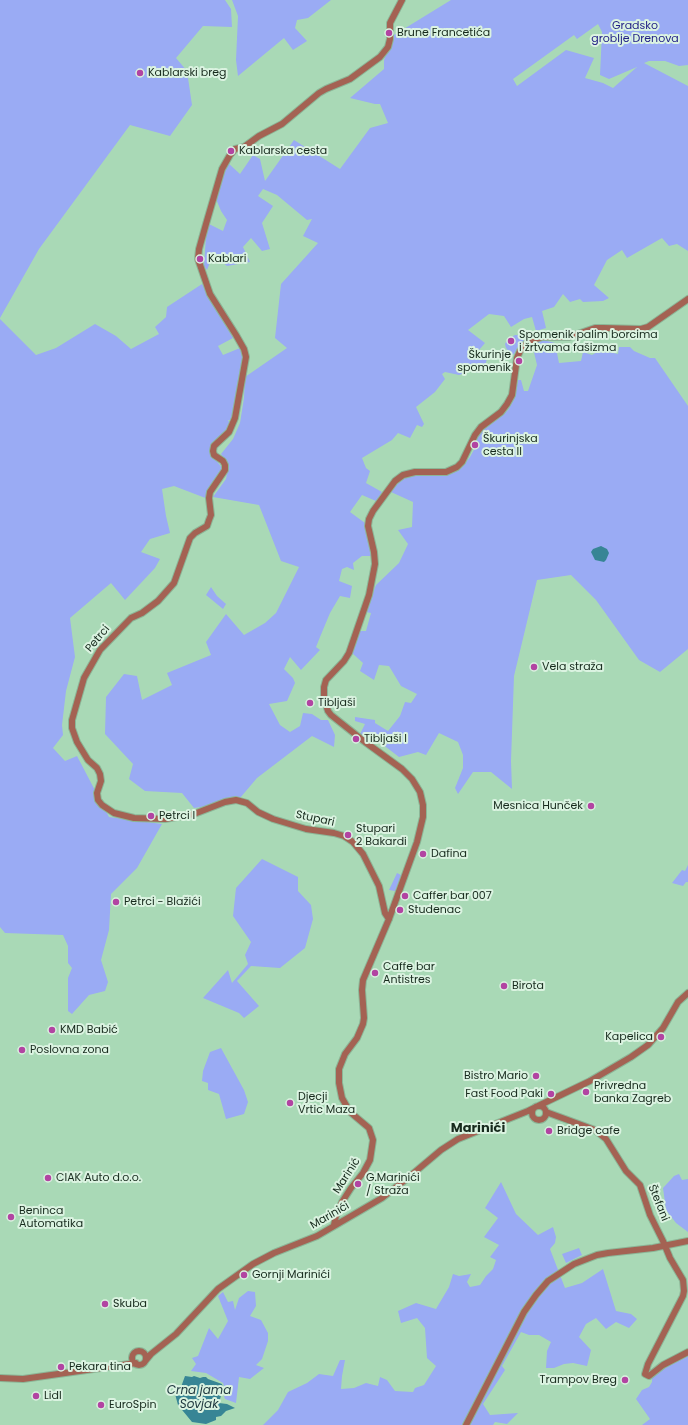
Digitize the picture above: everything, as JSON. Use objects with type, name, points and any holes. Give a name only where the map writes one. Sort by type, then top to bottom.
[{"type":"street","name":"Petrci","points":[[194,814],[149,820],[114,813],[102,805],[98,800],[97,793],[101,781],[100,774],[97,768],[88,760],[78,742],[72,728],[72,720],[84,678],[97,654],[131,618],[152,606],[174,583],[190,538],[195,533],[207,526],[211,515],[209,498],[210,492],[225,470],[223,461],[214,455],[213,451],[214,446],[229,432],[235,418],[246,357],[244,349],[236,335],[210,294],[198,259],[204,230],[222,169],[235,149],[244,147],[259,136],[282,124],[319,93],[350,79],[380,57],[388,48],[390,39],[390,23],[402,0]]},
{"type":"street","points":[[389,918],[422,825],[423,805],[420,792],[408,774],[341,724],[328,711],[324,698],[324,687],[326,680],[344,661],[349,653],[369,595],[375,564],[368,526],[369,519],[373,511],[395,481],[407,474],[415,472],[446,472],[457,467],[462,462],[475,435],[481,428],[501,412],[512,395],[517,358],[520,351],[528,342],[542,337],[569,337],[595,328],[641,329],[648,327],[688,299]]},
{"type":"street","name":"Stupari","points":[[194,814],[225,802],[236,800],[247,803],[258,812],[272,819],[306,829],[344,836],[353,842],[363,854],[379,886],[385,913],[389,918]]},
{"type":"street","name":"Marinić","points":[[334,1226],[336,1216],[342,1202],[363,1173],[370,1160],[372,1140],[368,1128],[349,1111],[342,1098],[339,1076],[345,1054],[357,1038],[363,1024],[363,980],[389,918]]},
{"type":"street","name":"Marinići","points":[[146,1360],[180,1330],[218,1289],[239,1274],[274,1253],[317,1236],[382,1198],[441,1150],[458,1139],[518,1116],[590,1081],[631,1057],[648,1045],[656,1037],[678,1002],[688,993]]},
{"type":"street","name":"Marinići","points":[[518,1116],[533,1116],[538,1120],[545,1113],[548,1104],[555,1098]]},
{"type":"street","name":"Marinići","points":[[536,1107],[543,1106],[545,1113]]},
{"type":"street","points":[[533,1116],[532,1112],[536,1107]]},
{"type":"street","name":"Marinići","points":[[545,1113],[595,1130],[606,1139],[614,1152]]},
{"type":"street","name":"Štefani","points":[[614,1152],[626,1171],[640,1185],[647,1209],[684,1284],[683,1296],[651,1358],[645,1373],[648,1376],[663,1365],[688,1352]]},
{"type":"street","points":[[656,1248],[662,1237]]},
{"type":"street","points":[[466,1425],[524,1312],[548,1281],[574,1264],[597,1255],[656,1248],[688,1241]]},
{"type":"street","points":[[669,1255],[674,1244]]},
{"type":"street","name":"Marinići","points":[[144,1352],[161,1346]]},
{"type":"street","points":[[0,1378],[23,1379],[117,1366],[136,1363],[142,1364],[146,1360],[146,1356],[144,1352],[136,1351],[128,1361],[117,1366]]},
{"type":"street","points":[[132,1357],[136,1363]]},
{"type":"green space","points":[[0,0],[225,0],[231,9],[232,27],[203,26],[176,58],[187,71],[192,105],[170,136],[130,125],[39,249],[0,318]]},
{"type":"green space","points":[[232,0],[331,0],[308,18],[297,20],[295,28],[307,41],[293,50],[284,38],[238,76],[236,60],[238,16]]},
{"type":"green space","name":"Gradsko groblje Drenova","points":[[451,0],[688,0],[688,65],[679,66],[665,61],[649,61],[644,63],[688,86],[688,251],[677,244],[669,246],[662,238],[627,258],[622,250],[607,260],[594,285],[609,298],[603,301],[583,302],[580,299],[570,302],[563,294],[554,307],[542,311],[546,328],[536,331],[532,317],[524,319],[511,327],[504,316],[489,314],[468,330],[485,343],[479,350],[487,359],[484,369],[480,373],[471,371],[459,375],[445,372],[442,374],[445,379],[435,392],[416,407],[424,424],[422,427],[417,425],[410,438],[398,433],[392,440],[362,458],[366,468],[370,471],[366,483],[382,492],[376,501],[362,495],[350,512],[365,523],[372,556],[362,556],[353,563],[354,570],[347,567],[342,569],[339,581],[352,586],[350,598],[340,596],[330,613],[316,647],[320,650],[301,670],[290,657],[284,669],[293,678],[295,683],[287,701],[269,704],[280,725],[290,732],[300,726],[303,713],[312,714],[321,720],[328,720],[335,735],[334,747],[312,736],[257,778],[240,798],[224,800],[214,805],[194,808],[182,793],[145,791],[129,779],[133,764],[105,734],[106,697],[124,674],[137,676],[142,700],[172,685],[167,673],[211,655],[206,642],[226,614],[244,635],[265,623],[276,613],[299,567],[281,561],[259,505],[213,497],[226,479],[228,469],[226,461],[221,454],[233,439],[240,423],[244,398],[245,377],[287,348],[275,338],[281,284],[318,243],[303,236],[312,219],[307,220],[277,195],[263,189],[258,196],[273,206],[262,223],[270,249],[262,251],[251,238],[243,247],[250,262],[227,266],[213,255],[207,270],[204,266],[206,236],[209,224],[223,231],[227,220],[216,199],[219,185],[227,162],[240,174],[253,155],[260,159],[265,181],[294,140],[340,169],[370,128],[388,123],[380,104],[350,98],[384,69],[384,60],[394,35]],"holes":[[[598,24],[602,32],[600,75],[609,79],[637,67],[613,88],[603,83],[585,78],[594,58],[566,50],[517,86],[513,79],[574,35],[577,39]]]},
{"type":"green space","points":[[202,284],[233,338],[218,346],[223,355],[240,348],[243,360],[232,420],[228,420],[231,425],[225,433],[217,439],[210,452],[222,468],[218,479],[208,499],[174,486],[162,489],[170,533],[150,539],[141,552],[160,559],[155,568],[125,600],[111,583],[70,618],[75,657],[66,691],[62,725],[63,735],[53,748],[65,761],[77,756],[109,817],[162,824],[137,868],[111,894],[109,930],[101,960],[108,982],[105,991],[89,995],[72,1014],[68,1011],[68,978],[72,968],[68,963],[68,946],[63,935],[5,933],[0,927],[0,319],[36,355],[56,348],[95,324],[116,336],[131,349],[159,334],[155,327],[166,317],[167,307]]},
{"type":"green space","points":[[515,335],[524,335],[526,338],[512,355],[506,348],[505,344],[507,340]]},
{"type":"green space","points":[[538,341],[555,343],[559,363],[581,361],[583,352],[592,355],[607,346],[609,352],[618,354],[619,347],[630,347],[634,351],[650,358],[655,358],[688,406],[688,649],[660,672],[639,660],[596,600],[571,575],[537,580],[514,676],[511,761],[512,789],[491,772],[473,772],[458,794],[455,788],[463,768],[463,755],[458,742],[439,733],[426,755],[418,752],[399,757],[369,734],[366,740],[360,734],[365,724],[355,721],[355,717],[375,720],[375,723],[388,731],[400,716],[405,702],[411,703],[417,694],[401,686],[389,666],[379,665],[374,680],[360,671],[363,663],[352,653],[360,631],[366,631],[371,613],[366,612],[376,585],[399,563],[408,544],[398,530],[412,527],[413,502],[391,492],[402,478],[411,475],[444,475],[455,472],[463,466],[476,446],[476,438],[485,428],[508,410],[515,397],[518,380],[521,380],[524,391],[528,391],[537,365],[532,344]]},
{"type":"green space","points":[[211,587],[217,596],[226,604],[223,609],[206,595]]},
{"type":"green space","points":[[262,859],[298,877],[298,891],[311,905],[313,919],[305,948],[280,968],[251,966],[237,981],[259,1006],[244,1018],[239,1013],[203,998],[228,970],[232,983],[248,964],[245,955],[251,942],[233,916],[236,888]]},
{"type":"green space","points":[[688,865],[688,882],[686,882],[683,886],[672,883],[682,870],[685,871]]},
{"type":"green space","points":[[397,873],[401,875],[395,891],[389,890]]},
{"type":"green space","points":[[221,1048],[244,1090],[248,1102],[244,1114],[226,1119],[219,1094],[208,1090],[208,1083],[202,1081],[203,1071],[210,1052]]},
{"type":"green space","points":[[679,1174],[682,1180],[688,1179],[688,1232],[676,1223],[666,1210],[663,1188],[674,1176]]},
{"type":"green space","points":[[501,1182],[516,1214],[538,1235],[553,1227],[556,1237],[555,1243],[550,1249],[565,1288],[582,1283],[603,1269],[616,1311],[631,1314],[637,1319],[629,1328],[616,1322],[606,1329],[596,1318],[586,1324],[579,1337],[591,1350],[587,1366],[573,1363],[564,1364],[554,1368],[546,1368],[547,1351],[551,1342],[539,1335],[529,1335],[521,1332],[502,1366],[505,1370],[483,1404],[490,1415],[518,1413],[507,1424],[495,1422],[493,1425],[263,1425],[278,1410],[288,1392],[307,1383],[319,1374],[333,1376],[340,1360],[345,1360],[341,1389],[354,1388],[366,1383],[378,1386],[380,1377],[387,1380],[395,1391],[413,1392],[415,1388],[424,1385],[436,1366],[427,1358],[425,1328],[417,1318],[401,1323],[398,1311],[416,1303],[436,1309],[449,1287],[453,1274],[459,1276],[471,1274],[467,1282],[470,1287],[480,1285],[493,1269],[496,1260],[490,1257],[499,1245],[484,1237],[498,1218],[485,1208]]},
{"type":"green space","points":[[579,1248],[582,1255],[566,1263],[562,1254]]},
{"type":"green space","points":[[248,1291],[255,1292],[256,1306],[250,1316],[261,1320],[268,1333],[268,1341],[262,1359],[256,1365],[264,1368],[250,1379],[239,1377],[236,1403],[225,1399],[223,1393],[225,1389],[223,1383],[206,1373],[191,1371],[196,1364],[192,1358],[198,1356],[209,1328],[218,1339],[228,1321],[218,1296],[223,1292],[228,1302],[233,1301],[235,1310],[239,1298]]},
{"type":"green space","points":[[688,1356],[688,1425],[642,1425],[650,1419],[636,1399],[642,1390],[649,1387],[652,1382],[652,1378],[661,1370]]},
{"type":"water","points":[[601,546],[607,549],[609,553],[604,562],[595,560],[591,552],[593,549]]},
{"type":"water","name":"Crna jama Sovjak","points":[[185,1376],[200,1378],[206,1377],[222,1384],[223,1388],[219,1403],[227,1404],[235,1408],[226,1411],[221,1416],[216,1417],[216,1420],[206,1424],[192,1422],[178,1405],[175,1394],[181,1387]]},
{"type":"place","name":"Brune Francetića","points":[[389,33]]},
{"type":"place","name":"Kablarski breg","points":[[140,73]]},
{"type":"place","name":"Kablarska cesta","points":[[231,151]]},
{"type":"place","name":"Kablari","points":[[200,259]]},
{"type":"place","name":"Spomenik palim borcima i žrtvama fašizma","points":[[511,341]]},
{"type":"place","name":"Škurinje spomenik","points":[[519,361]]},
{"type":"place","name":"Škurinjska cesta II","points":[[475,445]]},
{"type":"place","name":"Vela straža","points":[[534,667]]},
{"type":"place","name":"Tibljaši","points":[[310,703]]},
{"type":"place","name":"Tibljaši I","points":[[356,739]]},
{"type":"place","name":"Mesnica Hunček","points":[[591,806]]},
{"type":"place","name":"Petrci I","points":[[151,816]]},
{"type":"place","name":"Stupari 2 Bakardi","points":[[348,835]]},
{"type":"place","name":"Dafina","points":[[423,854]]},
{"type":"place","name":"Caffer bar 007","points":[[405,896]]},
{"type":"place","name":"Petrci - Blažići","points":[[116,902]]},
{"type":"place","name":"Studenac","points":[[400,910]]},
{"type":"place","name":"Caffe bar Antistres","points":[[375,973]]},
{"type":"place","name":"Birota","points":[[504,986]]},
{"type":"place","name":"KMD Babić","points":[[52,1030]]},
{"type":"place","name":"Kapelica","points":[[661,1037]]},
{"type":"place","name":"Poslovna zona","points":[[22,1050]]},
{"type":"place","name":"Bistro Mario","points":[[536,1076]]},
{"type":"place","name":"Privredna banka Zagreb","points":[[586,1092]]},
{"type":"place","name":"Fast Food Paki","points":[[551,1094]]},
{"type":"place","name":"Djecji Vrtic Maza","points":[[290,1103]]},
{"type":"place","name":"Bridge cafe","points":[[549,1131]]},
{"type":"place","name":"CIAK Auto d.o.o.","points":[[48,1178]]},
{"type":"place","name":"G.Marinići / Straža","points":[[358,1184]]},
{"type":"place","name":"Beninca Automatika","points":[[11,1217]]},
{"type":"place","name":"Gornji Marinići","points":[[244,1275]]},
{"type":"place","name":"Skuba","points":[[105,1304]]},
{"type":"place","name":"Pekara tina","points":[[61,1367]]},
{"type":"place","name":"Trampov Breg","points":[[625,1380]]},
{"type":"place","name":"Lidl","points":[[36,1396]]},
{"type":"place","name":"EuroSpin","points":[[101,1405]]},
{"type":"district","name":"Marinići","points":[[478,1129]]}]
